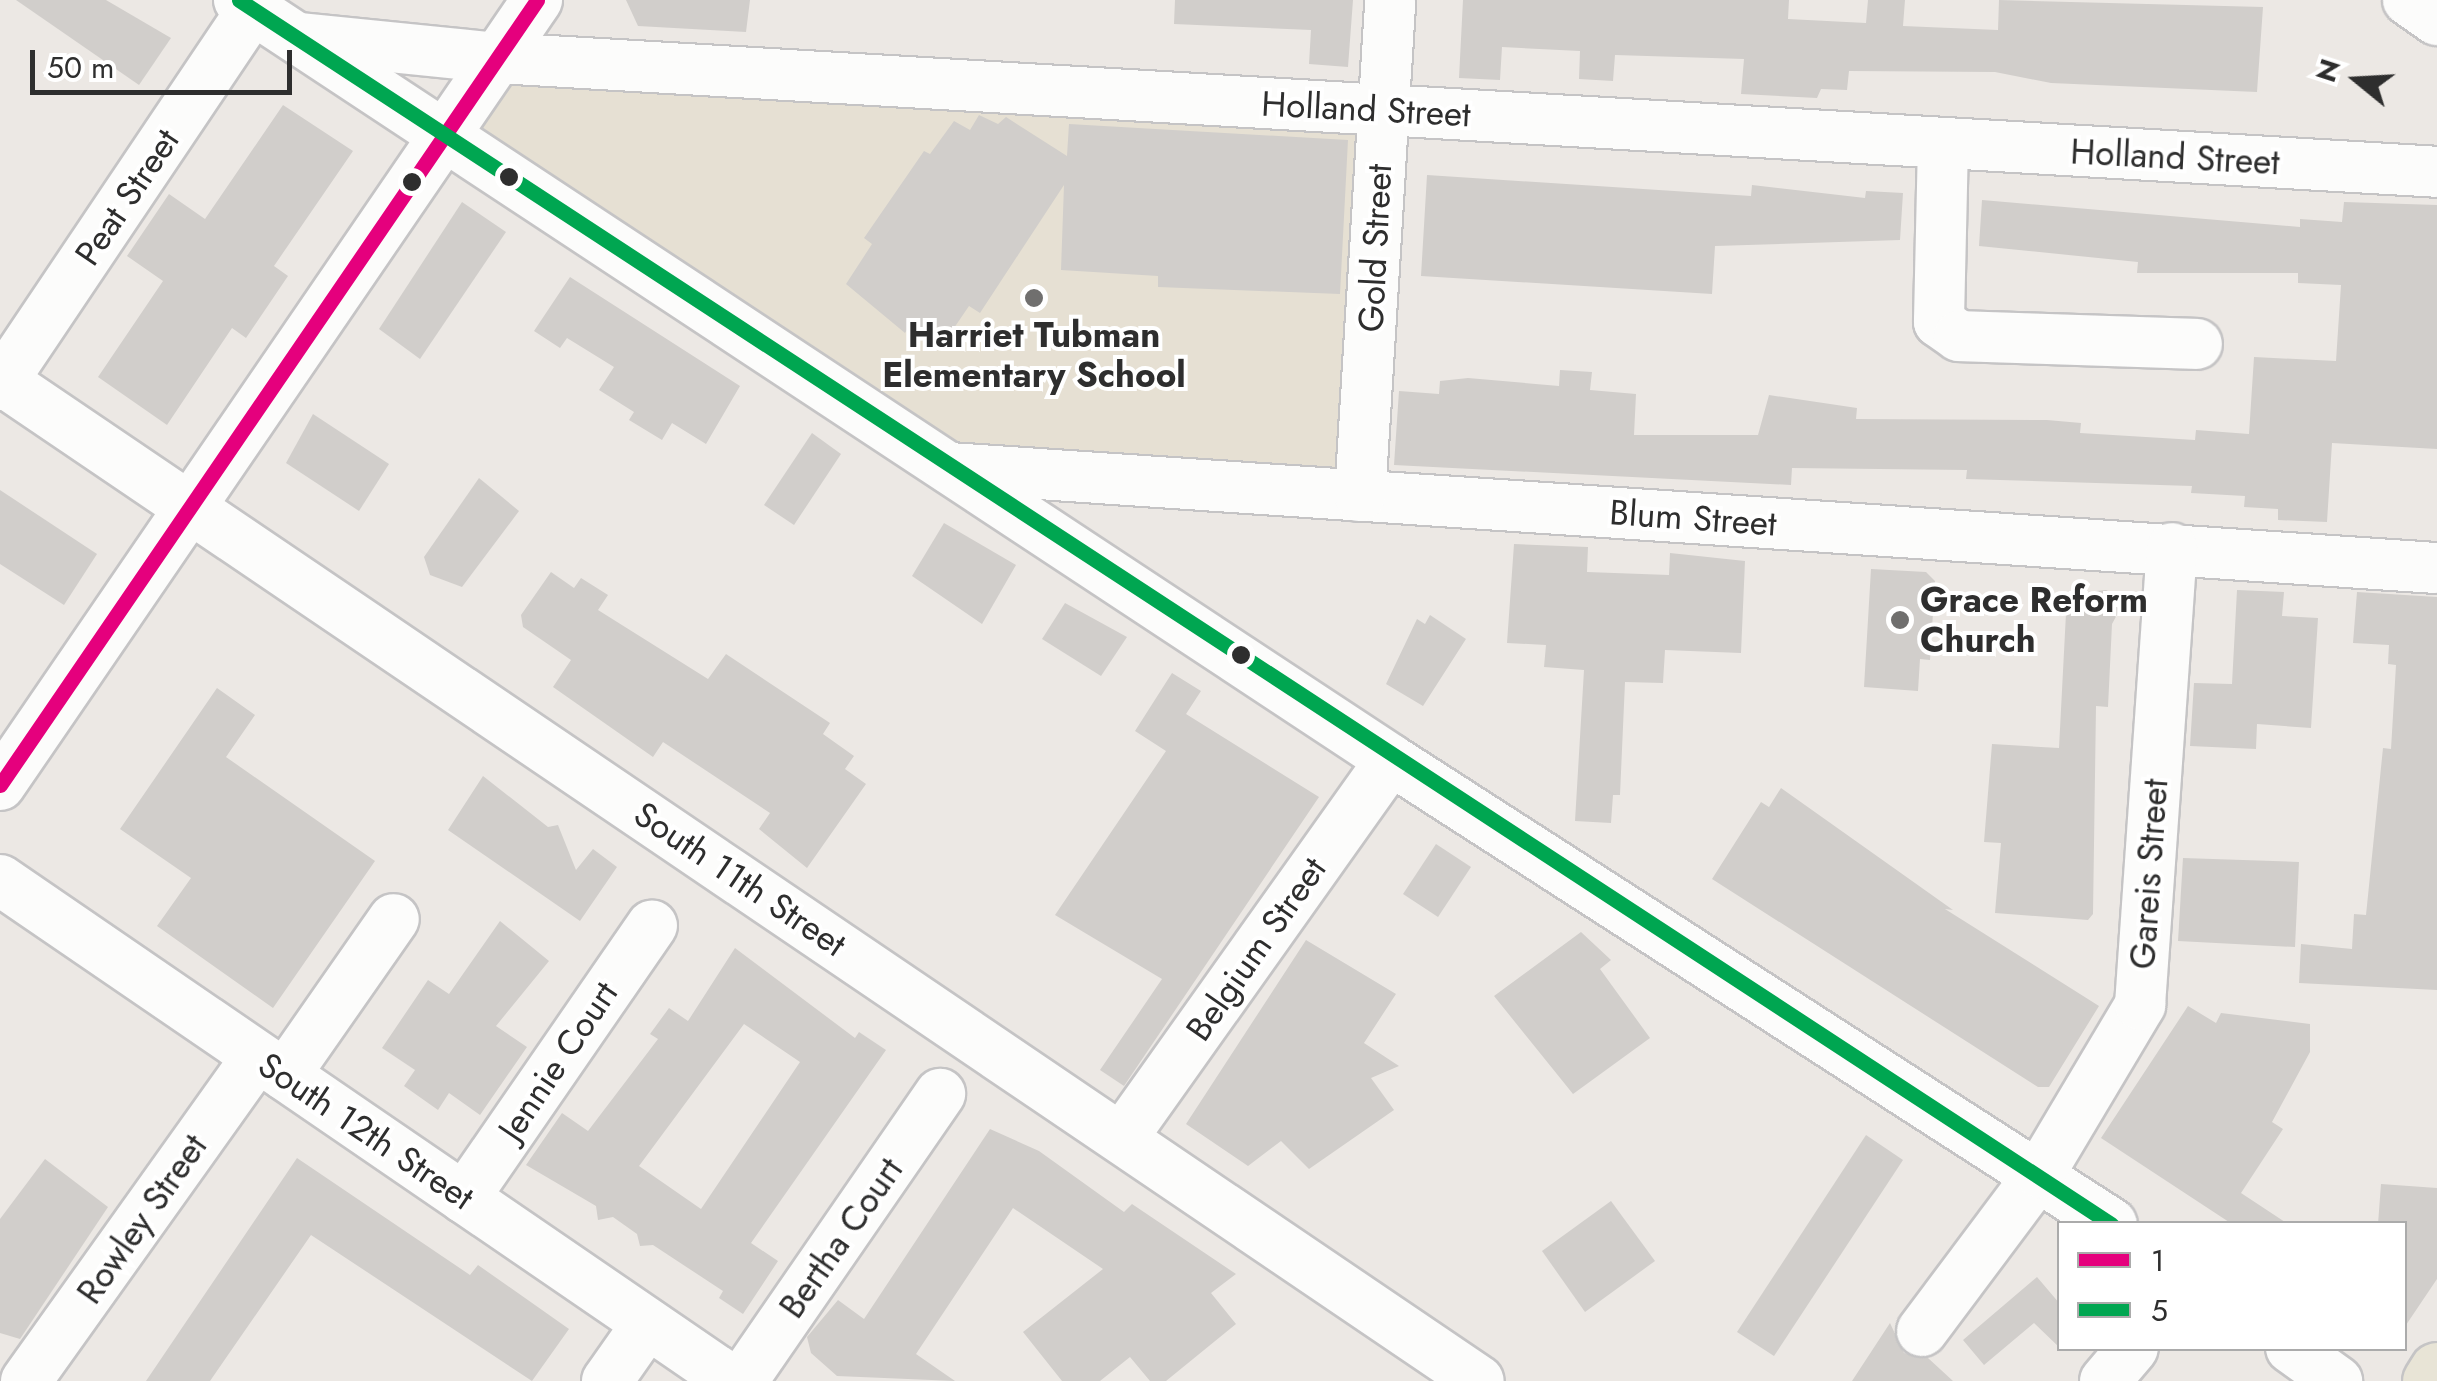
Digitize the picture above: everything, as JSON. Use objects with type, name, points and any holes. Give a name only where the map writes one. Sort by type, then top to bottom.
[{"type":"main road","points":[[2430,1381],[2437,1370]]},
{"type":"street","points":[[0,785],[537,0]]},
{"type":"street","name":"Gold Street","points":[[1360,496],[1390,0]]},
{"type":"street","points":[[2408,0],[2437,20]]},
{"type":"street","points":[[246,5],[1391,760],[2108,1221]]},
{"type":"street","name":"Peat Street","points":[[1,382],[246,5]]},
{"type":"street","name":"Holland Street","points":[[296,37],[498,58],[2437,172]]},
{"type":"street","points":[[1944,143],[1938,322],[1959,336],[2197,344]]},
{"type":"street","name":"South 11th Street","points":[[1,382],[1479,1381]]},
{"type":"street","name":"Blum Street","points":[[949,468],[2437,568]]},
{"type":"street","name":"Gareis Street","points":[[1922,1331],[2040,1174],[2140,1005],[2172,548]]},
{"type":"street","name":"Belgium Street","points":[[1122,1138],[1391,760]]},
{"type":"street","name":"South 12th Street","points":[[0,880],[732,1381]]},
{"type":"street","name":"Rowley Street","points":[[26,1381],[272,1066],[394,919]]},
{"type":"street","name":"Jennie Court","points":[[464,1198],[652,924]]},
{"type":"street","name":"Bertha Court","points":[[742,1381],[940,1094]]},
{"type":"street","points":[[607,1381],[647,1324]]},
{"type":"street","points":[[2104,1381],[2130,1351]]},
{"type":"street","points":[[2295,1351],[2338,1381]]},
{"type":"shaded area","name":"Harriet Tubman Elementary School","points":[[501,63],[1377,114],[1356,491],[948,461],[452,134]]},
{"type":"building","points":[[16,0],[106,0],[171,38],[139,85]]},
{"type":"building","points":[[626,0],[750,0],[746,32],[638,26]]},
{"type":"building","points":[[1175,0],[1353,0],[1348,67],[1309,64],[1311,30],[1174,24]]},
{"type":"building","points":[[1463,0],[1789,0],[1788,19],[1866,23],[1868,0],[1905,0],[1903,26],[1998,30],[1999,0],[2263,7],[2257,92],[2051,83],[1995,72],[1849,71],[1847,90],[1821,89],[1817,98],[1741,94],[1744,59],[1615,55],[1613,81],[1579,79],[1580,51],[1502,47],[1500,80],[1459,78]]},
{"type":"building","points":[[283,105],[353,151],[274,266],[288,276],[246,338],[232,328],[167,425],[98,377],[163,281],[127,256],[169,194],[205,219]]},
{"type":"building","points":[[979,115],[998,124],[1006,117],[1067,156],[1069,124],[1348,140],[1340,294],[1158,287],[1158,276],[1061,270],[1064,185],[980,313],[969,306],[941,347],[908,328],[905,333],[846,284],[872,244],[864,238],[924,151],[930,154],[954,121],[970,130]]},
{"type":"building","points":[[1427,175],[1751,196],[1752,185],[1865,198],[1866,191],[1903,193],[1900,240],[1715,246],[1712,294],[1421,276]]},
{"type":"building","points":[[1982,200],[2300,227],[2300,219],[2342,222],[2344,202],[2437,205],[2437,449],[2332,443],[2327,522],[2278,520],[2278,509],[2244,507],[2245,496],[2191,493],[2192,486],[1966,479],[1967,470],[1792,468],[1791,485],[1394,465],[1399,391],[1439,394],[1440,381],[1468,378],[1559,386],[1560,370],[1592,372],[1590,390],[1636,394],[1634,435],[1758,435],[1769,395],[1857,408],[1856,419],[2047,420],[2081,423],[2080,433],[2195,440],[2196,430],[2249,434],[2254,357],[2336,361],[2341,285],[2298,283],[2298,273],[2137,273],[2138,262],[1979,246]]},
{"type":"building","points":[[462,202],[506,232],[420,359],[379,329]]},
{"type":"building","points":[[570,277],[740,386],[706,444],[672,423],[662,440],[629,420],[634,412],[599,390],[614,367],[567,338],[560,348],[534,331]]},
{"type":"building","points":[[313,414],[389,464],[359,511],[286,463]]},
{"type":"building","points":[[812,433],[841,454],[794,525],[764,505]]},
{"type":"building","points":[[479,478],[519,511],[462,587],[430,575],[424,557]]},
{"type":"building","points":[[0,490],[97,554],[64,605],[0,564]]},
{"type":"building","points":[[944,523],[1016,565],[982,624],[912,576]]},
{"type":"building","points":[[1514,544],[1588,547],[1587,572],[1669,575],[1670,553],[1745,561],[1741,653],[1665,650],[1663,683],[1625,682],[1620,795],[1613,795],[1611,823],[1575,821],[1584,670],[1544,667],[1546,645],[1507,643]]},
{"type":"building","name":"Grace Reform Church","points":[[1871,569],[1926,572],[1935,581],[1930,660],[1920,659],[1918,691],[1864,687]]},
{"type":"building","points":[[551,572],[574,588],[581,578],[608,595],[598,610],[708,679],[726,654],[830,723],[823,734],[854,756],[845,769],[866,784],[807,868],[759,829],[770,813],[663,742],[653,757],[553,687],[571,660],[523,627],[521,615]]},
{"type":"building","points":[[2106,590],[2125,600],[2112,624],[2108,707],[2096,706],[2093,914],[2088,920],[1995,913],[2001,843],[1984,842],[1992,744],[2059,748],[2067,594]]},
{"type":"building","points":[[2237,590],[2284,592],[2282,616],[2318,618],[2311,728],[2257,724],[2256,749],[2190,746],[2194,683],[2232,684]]},
{"type":"building","points":[[2357,592],[2437,597],[2437,990],[2299,983],[2301,944],[2352,949],[2354,914],[2366,915],[2383,748],[2391,749],[2396,665],[2388,664],[2389,645],[2353,643]]},
{"type":"building","points":[[1065,603],[1127,637],[1101,676],[1042,639]]},
{"type":"building","points":[[1430,615],[1466,639],[1423,706],[1386,684],[1417,619],[1425,624]]},
{"type":"building","points":[[1172,673],[1201,691],[1186,714],[1319,797],[1124,1086],[1100,1070],[1162,979],[1055,915],[1166,751],[1135,731]]},
{"type":"building","points":[[217,688],[255,715],[226,757],[375,861],[273,1008],[157,926],[191,878],[120,829]]},
{"type":"building","points":[[483,776],[548,827],[558,825],[576,870],[593,849],[617,867],[580,921],[448,830]]},
{"type":"building","points":[[1781,788],[1953,910],[1945,909],[2099,1006],[2049,1087],[2038,1087],[1712,879],[1761,802],[1769,807]]},
{"type":"building","points":[[1436,844],[1471,867],[1438,917],[1403,894]]},
{"type":"building","points":[[2183,858],[2299,862],[2295,947],[2178,941]]},
{"type":"building","points":[[500,921],[549,961],[496,1026],[527,1047],[480,1115],[449,1093],[438,1110],[404,1086],[415,1070],[382,1048],[428,980],[449,994]]},
{"type":"building","points":[[1581,932],[1611,960],[1600,969],[1650,1038],[1573,1094],[1494,996]]},
{"type":"building","points":[[1306,940],[1396,994],[1364,1043],[1399,1066],[1371,1078],[1394,1110],[1309,1169],[1281,1141],[1248,1166],[1186,1124]]},
{"type":"building","points":[[735,948],[855,1038],[859,1032],[886,1050],[751,1243],[778,1261],[743,1314],[719,1298],[723,1291],[653,1245],[640,1246],[637,1234],[613,1217],[598,1220],[596,1206],[526,1165],[562,1113],[588,1131],[658,1039],[650,1034],[669,1008],[688,1021]],"holes":[[[744,1024],[800,1062],[701,1209],[639,1166]]]},
{"type":"building","points":[[2188,1006],[2216,1023],[2221,1013],[2310,1024],[2310,1052],[2272,1122],[2283,1129],[2241,1193],[2283,1221],[2227,1221],[2101,1138]]},
{"type":"building","points":[[990,1129],[1039,1151],[1124,1212],[1132,1204],[1236,1274],[1211,1293],[1236,1324],[1166,1381],[1150,1381],[1130,1357],[1100,1381],[1062,1381],[1023,1332],[1103,1269],[1013,1208],[916,1354],[955,1381],[837,1376],[811,1353],[807,1337],[838,1300],[864,1319]]},
{"type":"building","points":[[1866,1135],[1903,1160],[1774,1356],[1737,1332]]},
{"type":"building","points":[[297,1158],[470,1275],[478,1265],[569,1329],[532,1381],[311,1235],[210,1381],[146,1381]]},
{"type":"building","points":[[45,1159],[108,1207],[20,1339],[0,1333],[0,1219]]},
{"type":"building","points":[[2381,1184],[2437,1188],[2437,1279],[2407,1324],[2407,1221],[2378,1221]]},
{"type":"building","points":[[1611,1201],[1655,1261],[1585,1312],[1542,1251]]},
{"type":"building","points":[[2037,1277],[2057,1300],[2057,1345],[2034,1323],[1984,1365],[1963,1340]]},
{"type":"building","points":[[1890,1323],[1904,1353],[1928,1358],[1953,1381],[1852,1381]]},
{"type":"transit line","name":"5","points":[[239,0],[2106,1221]]},
{"type":"transit line","name":"1","points":[[0,785],[537,0]]},
{"type":"place","name":"Harriet Tubman Elementary School","points":[[1034,298]]},
{"type":"place","name":"Grace Reform Church","points":[[1900,620]]}]
